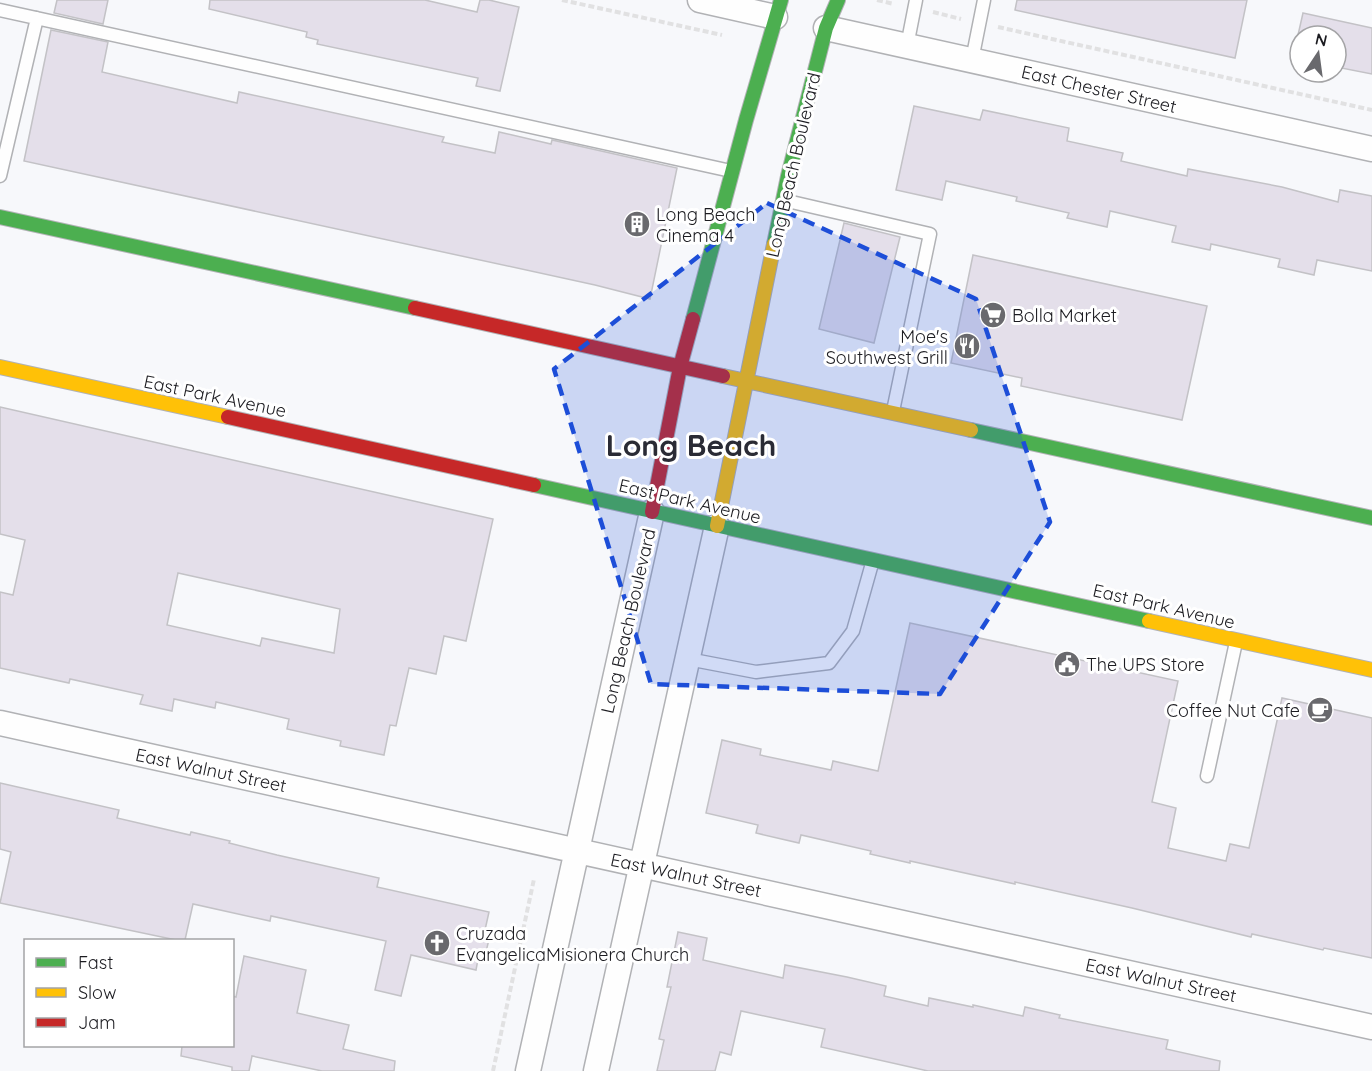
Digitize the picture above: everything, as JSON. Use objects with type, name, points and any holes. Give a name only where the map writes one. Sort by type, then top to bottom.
[{"type":"main road","name":"Long Beach Boulevard","points":[[717,526],[783,200],[826,28],[838,0]]},
{"type":"main road","name":"Long Beach Boulevard","points":[[652,512],[680,367],[778,8]]},
{"type":"main road","points":[[0,217],[1372,518]]},
{"type":"main road","name":"East Park Avenue","points":[[0,367],[1372,670]]},
{"type":"street","points":[[700,0],[778,8]]},
{"type":"street","name":"East Chester Street","points":[[826,28],[1372,149]]},
{"type":"street","name":"Long Beach Boulevard","points":[[528,1071],[652,512]]},
{"type":"street","name":"Long Beach Boulevard","points":[[596,1071],[717,526]]},
{"type":"street","name":"East Walnut Street","points":[[0,723],[1372,1027]]},
{"type":"lane","points":[[972,60],[984,0]]},
{"type":"lane","points":[[907,46],[915,4]]},
{"type":"lane","points":[[0,10],[732,171]]},
{"type":"lane","points":[[0,176],[37,18]]},
{"type":"lane","points":[[783,200],[930,234],[893,412]]},
{"type":"lane","points":[[688,659],[756,672],[829,663],[853,631],[873,559]]},
{"type":"lane","points":[[1207,776],[1236,641]]},
{"type":"path","points":[[562,0],[722,35]]},
{"type":"path","points":[[877,0],[915,4],[978,22],[1372,110]]},
{"type":"path","points":[[493,1071],[534,879]]},
{"type":"highlighted area","points":[[767,203],[976,299],[1050,522],[940,694],[651,684],[554,369]]},
{"type":"building","points":[[57,0],[108,0],[103,24],[54,13]]},
{"type":"building","points":[[210,0],[425,0],[477,12],[480,0],[489,0],[519,7],[500,91],[476,86],[478,78],[317,44],[318,40],[306,37],[307,32],[209,9]]},
{"type":"building","points":[[1017,0],[1247,0],[1235,58],[1015,10]]},
{"type":"building","points":[[1303,13],[1372,28],[1372,74],[1348,69],[1348,24],[1300,24]]},
{"type":"building","points":[[51,30],[108,42],[102,72],[237,103],[239,92],[444,137],[442,142],[495,153],[499,132],[551,144],[552,140],[677,168],[650,299],[595,285],[24,161]]},
{"type":"building","points":[[914,106],[980,120],[983,110],[1069,128],[1067,141],[1123,153],[1121,161],[1187,176],[1188,169],[1282,187],[1338,202],[1340,190],[1372,196],[1372,271],[1317,260],[1314,275],[1278,267],[1280,259],[1211,244],[1210,250],[1172,242],[1176,226],[1110,211],[1107,227],[1067,218],[1069,213],[1016,201],[1017,197],[946,181],[942,200],[896,190]]},
{"type":"building","points":[[844,223],[900,237],[874,343],[819,329]]},
{"type":"building","points":[[973,255],[1207,306],[1182,420],[1021,386],[1022,378],[951,363]]},
{"type":"building","points":[[0,407],[493,519],[466,641],[444,636],[436,674],[409,668],[396,726],[390,725],[384,755],[340,746],[341,741],[287,729],[289,719],[216,702],[215,708],[174,699],[172,711],[140,704],[143,695],[70,679],[69,683],[0,668],[0,592],[13,595],[25,540],[0,534]],"holes":[[[178,573],[340,609],[334,653],[262,638],[260,646],[167,625]]]},
{"type":"building","points":[[910,623],[1178,681],[1152,802],[1176,808],[1168,848],[1226,861],[1230,844],[1249,848],[1282,698],[1372,718],[1372,958],[1252,934],[1251,937],[1015,882],[1015,884],[870,854],[871,851],[801,835],[799,843],[756,833],[758,825],[706,813],[722,740],[761,749],[760,755],[831,770],[833,761],[878,771]]},
{"type":"building","points":[[0,783],[119,810],[117,818],[190,835],[191,832],[277,855],[379,878],[377,887],[489,912],[485,930],[491,931],[485,956],[479,954],[476,970],[411,955],[401,996],[375,990],[386,941],[271,916],[270,921],[193,904],[185,939],[171,939],[0,903],[11,852],[0,849]]},
{"type":"building","points":[[678,932],[707,938],[703,960],[783,978],[785,965],[847,977],[886,986],[884,996],[928,1006],[929,998],[1023,1016],[1025,1007],[1060,1015],[1059,1018],[1168,1040],[1166,1049],[1220,1061],[1219,1071],[928,1071],[821,1047],[825,1029],[741,1011],[731,1055],[720,1052],[715,1071],[657,1071],[664,1040],[659,1039],[671,987],[667,987]]},
{"type":"building","points":[[244,956],[306,970],[297,1013],[349,1025],[343,1049],[395,1061],[394,1071],[322,1071],[252,1056],[249,1071],[232,1071],[232,1067],[181,1056],[182,1047],[234,1047],[234,996],[236,997]]},
{"type":"traffic: fast","points":[[693,319],[746,120],[781,0]]},
{"type":"traffic: fast","points":[[774,244],[788,176],[826,28],[838,0]]},
{"type":"traffic: fast","points":[[0,217],[415,308]]},
{"type":"traffic: fast","points":[[971,430],[1372,518]]},
{"type":"traffic: fast","points":[[534,485],[1149,621]]},
{"type":"traffic: slow","points":[[717,526],[774,244]]},
{"type":"traffic: slow","points":[[0,367],[228,417]]},
{"type":"traffic: slow","points":[[723,376],[971,430]]},
{"type":"traffic: slow","points":[[1149,621],[1372,670]]},
{"type":"traffic: jam","points":[[415,308],[723,376]]},
{"type":"traffic: jam","points":[[652,512],[680,367],[693,319]]},
{"type":"traffic: jam","points":[[228,417],[534,485]]},
{"type":"place","name":"Long Beach Cinema 4","points":[[637,224]]},
{"type":"place","name":"Bolla Market","points":[[993,315]]},
{"type":"place","name":"Moe's Southwest Grill","points":[[967,346]]},
{"type":"place","name":"The UPS Store","points":[[1067,664]]},
{"type":"place","name":"Coffee Nut Cafe","points":[[1320,710]]},
{"type":"place","name":"Cruzada EvangelicaMisionera Church","points":[[437,943]]},
{"type":"district","name":"Long Beach","points":[[691,445]]}]
